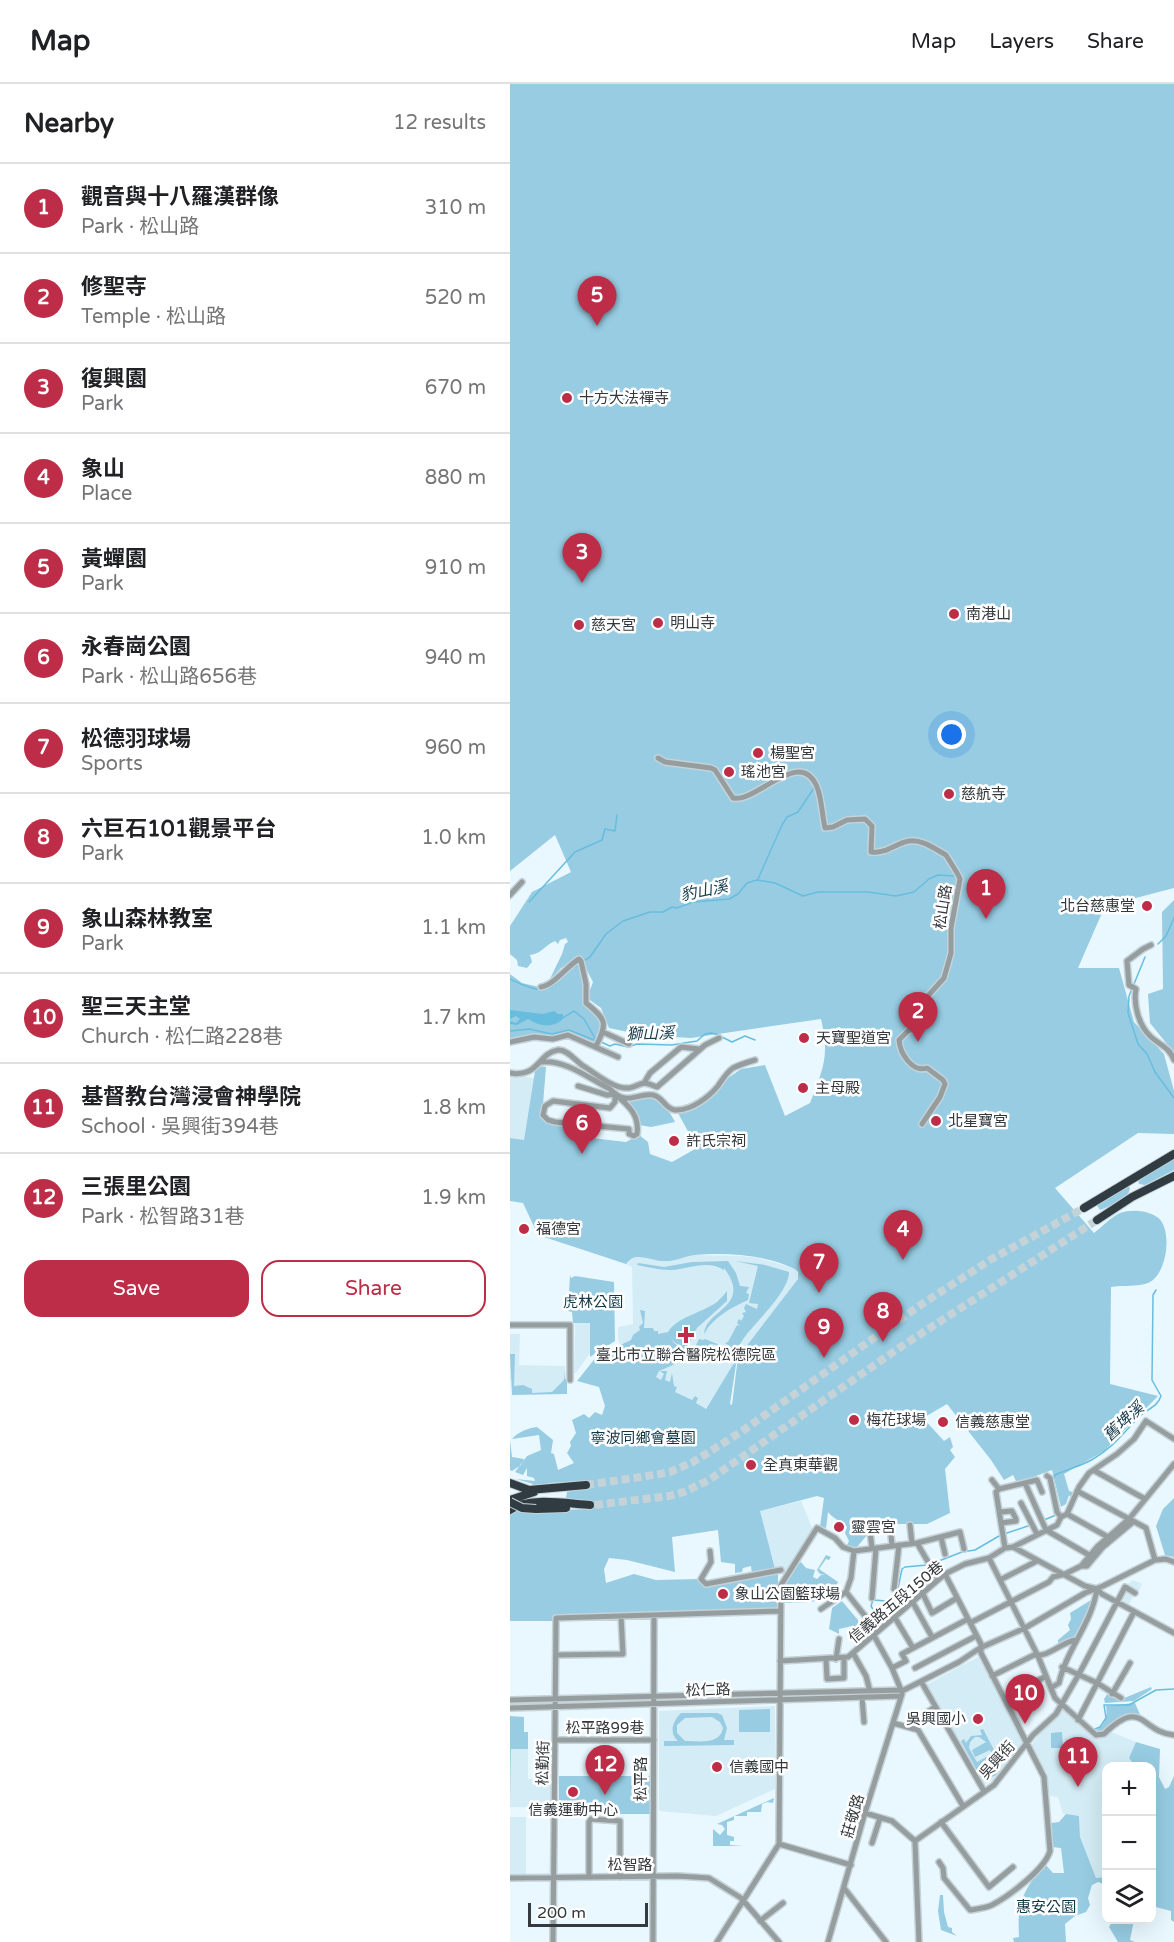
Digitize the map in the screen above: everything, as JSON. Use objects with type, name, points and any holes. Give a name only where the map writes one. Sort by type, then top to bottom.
[{"type":"highway","points":[[1084,1208],[1174,1154]]},
{"type":"highway","points":[[1097,1220],[1174,1176]]},
{"type":"highway","points":[[1131,1179],[1139,1194]]},
{"type":"highway","points":[[510,1483],[529,1490],[586,1485]]},
{"type":"highway","points":[[510,1501],[521,1496],[556,1488]]},
{"type":"highway","points":[[556,1488],[560,1503]]},
{"type":"highway","points":[[510,1501],[522,1508],[536,1509],[592,1505],[526,1503],[510,1510]]},
{"type":"street","name":"松山路","points":[[658,758],[665,762],[715,770],[732,798],[736,799],[745,798],[789,773],[804,773],[816,785],[825,828],[847,820],[865,819],[872,826],[872,852],[884,851],[910,841],[921,842],[946,855],[960,879],[951,928],[951,953],[940,984],[916,1009],[914,1028],[899,1040],[902,1052],[916,1068],[921,1070],[927,1068],[945,1084],[940,1097],[922,1124]]},
{"type":"street","points":[[510,894],[522,882]]},
{"type":"street","points":[[1151,945],[1127,961],[1129,985],[1136,988],[1134,1003],[1146,1031],[1169,1050],[1174,1060]]},
{"type":"street","points":[[544,990],[541,987],[550,985],[562,971],[579,960],[586,984],[585,1001],[603,1020],[605,1026],[598,1043]]},
{"type":"street","points":[[603,1032],[629,1044]]},
{"type":"street","points":[[510,1042],[534,1036],[552,1039],[568,1035],[598,1043],[618,1056]]},
{"type":"street","points":[[510,1073],[525,1073],[558,1050],[565,1051],[579,1064],[617,1086],[627,1089],[644,1083],[657,1086],[700,1049],[718,1038]]},
{"type":"street","points":[[644,1083],[650,1073],[681,1047],[700,1049]]},
{"type":"street","points":[[542,1062],[563,1065],[610,1089],[620,1099],[634,1112],[638,1128],[634,1136],[629,1134],[629,1129],[548,1120],[543,1115],[545,1106],[553,1101],[610,1108],[620,1099],[652,1095],[659,1097],[672,1110],[684,1109],[712,1093],[733,1068],[755,1060]]},
{"type":"street","points":[[578,1086],[607,1095],[615,1094]]},
{"type":"street","points":[[510,1325],[570,1325],[570,1380]]},
{"type":"street","name":"信義路五段150巷","points":[[780,1661],[844,1659],[945,1574],[965,1564],[988,1558],[1005,1548],[1013,1547],[1057,1526],[1089,1473],[1095,1471],[1134,1438],[1146,1420],[1174,1439]]},
{"type":"street","points":[[892,1668],[906,1661],[902,1654],[932,1637],[1012,1603],[1049,1582],[1053,1577],[1081,1566],[1087,1566],[1103,1547],[1131,1521],[1145,1499],[1174,1464]]},
{"type":"street","points":[[1095,1471],[1145,1499]]},
{"type":"street","points":[[1047,1476],[1050,1478],[1057,1512],[1108,1537]]},
{"type":"street","points":[[992,1480],[999,1489]]},
{"type":"street","points":[[1005,1548],[996,1492],[999,1489],[1037,1480],[1042,1492]]},
{"type":"street","points":[[1025,1483],[1046,1530],[1089,1555]]},
{"type":"street","points":[[1077,1491],[1146,1528],[1155,1560],[1166,1559],[1174,1562]]},
{"type":"street","points":[[1021,1503],[1037,1534]]},
{"type":"street","points":[[1000,1512],[1012,1511],[1016,1519],[1016,1521],[1001,1523]]},
{"type":"street","points":[[1081,1566],[1108,1537],[1131,1521]]},
{"type":"street","points":[[910,1525],[914,1543],[938,1579]]},
{"type":"street","points":[[890,1526],[896,1545],[894,1589]]},
{"type":"street","points":[[781,1585],[817,1528],[834,1538],[843,1547],[854,1551],[914,1543],[960,1532],[964,1548]]},
{"type":"street","points":[[870,1531],[874,1548],[872,1598]]},
{"type":"street","points":[[941,1537],[945,1554]]},
{"type":"street","points":[[1013,1547],[1085,1586],[1097,1589],[1116,1602],[1174,1633]]},
{"type":"street","points":[[710,1551],[711,1562],[701,1579],[706,1584],[780,1567],[781,1585],[778,1844],[717,1942]]},
{"type":"street","points":[[821,1609],[846,1592],[851,1578],[854,1551]]},
{"type":"street","points":[[988,1558],[1038,1656],[1055,1698],[1062,1705],[1096,1735],[1104,1734],[1118,1721],[1132,1717],[1142,1719],[1158,1730],[1172,1735]]},
{"type":"street","name":"松仁路","points":[[780,1696],[862,1697],[902,1692],[922,1683],[980,1648],[1024,1628],[1077,1597],[1155,1560]]},
{"type":"street","points":[[1000,1580],[1037,1561]]},
{"type":"street","points":[[939,1862],[943,1868],[944,1878],[970,1910],[992,1905],[1030,1878],[1048,1856],[1050,1845],[1046,1782],[992,1676],[980,1648],[981,1644],[945,1574]]},
{"type":"street","points":[[1116,1602],[1125,1587],[1135,1593]]},
{"type":"street","points":[[1051,1688],[1059,1683],[1062,1667],[1096,1598],[1097,1589]]},
{"type":"street","points":[[846,1592],[875,1633],[902,1692]]},
{"type":"street","points":[[922,1592],[932,1613],[957,1598]]},
{"type":"street","points":[[912,1601],[932,1637]]},
{"type":"street","name":"吳興街","points":[[915,1841],[994,1785],[1026,1744],[1062,1705],[1116,1602]]},
{"type":"street","points":[[556,1655],[623,1654],[621,1616],[780,1611]]},
{"type":"street","points":[[1078,1720],[1134,1612]]},
{"type":"street","name":"松勤街","points":[[553,1942],[556,1618],[621,1616]]},
{"type":"street","name":"松平路","points":[[653,1942],[654,1616]]},
{"type":"street","points":[[894,1616],[913,1647]]},
{"type":"street","points":[[915,1668],[976,1636]]},
{"type":"street","points":[[992,1676],[1034,1654],[1041,1656],[1077,1638]]},
{"type":"street","points":[[836,1659],[839,1639]]},
{"type":"street","points":[[853,1653],[867,1679],[870,1691]]},
{"type":"street","points":[[826,1659],[827,1679],[844,1678],[844,1659]]},
{"type":"street","points":[[1112,1694],[1130,1663]]},
{"type":"street","points":[[1062,1667],[1097,1683],[1121,1698]]},
{"type":"street","points":[[1005,1699],[1046,1676]]},
{"type":"street","points":[[922,1683],[984,1791]]},
{"type":"street","name":"松仁路","points":[[510,1708],[555,1703],[870,1691],[902,1692]]},
{"type":"street","name":"莊敬路","points":[[828,1942],[902,1692]]},
{"type":"street","points":[[862,1697],[864,1722]]},
{"type":"street","name":"松仁路","points":[[510,1700],[555,1703]]},
{"type":"street","points":[[906,1726],[935,1707]]},
{"type":"street","points":[[893,1723],[918,1730],[963,1806]]},
{"type":"street","name":"松平路99巷","points":[[556,1740],[654,1740]]},
{"type":"street","points":[[865,1813],[892,1821],[915,1841],[919,1942]]},
{"type":"street","points":[[872,1843],[880,1818]]},
{"type":"street","points":[[589,1877],[589,1822],[591,1819],[620,1821],[621,1877]]},
{"type":"street","points":[[941,1822],[989,1887],[1013,1867]]},
{"type":"street","points":[[778,1844],[851,1865]]},
{"type":"street","name":"松智路","points":[[510,1878],[653,1876],[709,1878],[743,1901],[779,1942]]},
{"type":"street","points":[[844,1888],[884,1939],[876,1942]]},
{"type":"street","points":[[760,1921],[783,1903]]},
{"type":"shaded area","points":[[510,1010],[543,1014],[554,1011],[563,1014],[563,1019],[550,1025],[541,1025],[528,1019],[517,1025],[510,1024],[510,1021],[516,1023],[520,1019],[516,1016],[510,1019]]},
{"type":"shaded area","points":[[510,1074],[534,1078],[524,1141],[510,1138]]},
{"type":"shaded area","name":"臺北市立聯合醫院松德院區","points":[[694,1255],[758,1258],[795,1269],[798,1276],[797,1283],[745,1347],[704,1411],[668,1389],[625,1352],[618,1340],[618,1327],[633,1324],[632,1267],[626,1264],[627,1261],[636,1256],[663,1261]]},
{"type":"shaded area","points":[[575,1323],[590,1323],[590,1353],[574,1373]]},
{"type":"shaded area","points":[[510,1334],[520,1334],[519,1365],[565,1366],[567,1394],[514,1393],[514,1380],[510,1380]]},
{"type":"shaded area","points":[[801,1501],[813,1530],[788,1569],[775,1569],[759,1511]]},
{"type":"shaded area","points":[[1133,1580],[1142,1584],[1129,1604],[1116,1597],[1121,1589]]},
{"type":"shaded area","name":"吳興國小","points":[[978,1657],[1024,1744],[994,1779],[986,1784],[983,1783],[926,1685]]},
{"type":"shaded area","name":"信義國中","points":[[775,1706],[775,1789],[716,1816],[659,1811],[659,1711]]},
{"type":"shaded area","points":[[1063,1709],[1095,1737],[1105,1736],[1111,1732],[1136,1742],[1129,1758],[1132,1762],[1102,1762],[1102,1878],[1096,1878],[1080,1837],[1079,1816],[1063,1814],[1058,1797],[1050,1796],[1047,1772],[1030,1747]]},
{"type":"shaded area","points":[[511,1749],[528,1749],[528,1779],[552,1779],[552,1808],[510,1807]]},
{"type":"shaded area","points":[[510,1817],[526,1817],[526,1874],[510,1874]]},
{"type":"green space","name":"寧波同鄉會墓園","points":[[510,84],[1174,84],[1174,888],[1105,906],[1078,968],[1119,968],[1134,1022],[1164,1054],[1174,1091],[1174,1134],[1138,1133],[1055,1188],[1094,1233],[1120,1213],[1129,1211],[1149,1213],[1162,1222],[1165,1230],[1166,1251],[1160,1271],[1155,1278],[1144,1284],[1111,1287],[1110,1384],[1158,1396],[1104,1451],[1064,1474],[1069,1491],[1073,1492],[1071,1498],[1069,1495],[1066,1504],[1061,1507],[1052,1470],[1017,1483],[1013,1475],[1004,1480],[947,1404],[923,1418],[944,1441],[950,1437],[953,1447],[950,1450],[955,1457],[945,1469],[950,1513],[927,1524],[897,1524],[867,1530],[867,1535],[857,1547],[846,1547],[849,1541],[845,1533],[847,1527],[843,1523],[828,1512],[826,1528],[820,1527],[824,1498],[817,1496],[760,1511],[775,1569],[752,1575],[751,1566],[743,1568],[742,1572],[735,1573],[735,1564],[721,1562],[718,1530],[672,1537],[675,1572],[609,1558],[604,1569],[606,1583],[634,1574],[656,1580],[699,1579],[704,1585],[765,1576],[775,1572],[778,1574],[778,1609],[554,1618],[554,1621],[510,1621],[510,1514],[519,1509],[532,1511],[589,1509],[595,1505],[591,1501],[566,1498],[567,1492],[580,1489],[584,1482],[582,1481],[527,1487],[533,1484],[516,1479],[535,1481],[534,1478],[527,1476],[527,1468],[523,1475],[515,1472],[527,1456],[541,1450],[539,1435],[512,1439],[523,1431],[537,1427],[553,1440],[551,1453],[554,1454],[558,1470],[574,1463],[567,1453],[576,1433],[572,1420],[584,1414],[589,1418],[595,1412],[602,1415],[605,1406],[599,1387],[577,1381],[597,1356],[631,1340],[643,1323],[640,1310],[645,1311],[644,1328],[653,1328],[654,1331],[658,1331],[658,1334],[668,1332],[677,1323],[717,1302],[727,1291],[727,1301],[697,1328],[685,1350],[673,1341],[670,1335],[673,1342],[684,1351],[673,1365],[659,1371],[656,1377],[661,1380],[664,1374],[660,1371],[667,1371],[665,1380],[670,1382],[672,1373],[674,1386],[677,1387],[675,1392],[692,1400],[695,1396],[698,1398],[696,1403],[706,1409],[737,1358],[730,1404],[732,1405],[738,1357],[798,1279],[798,1272],[795,1269],[772,1260],[733,1254],[707,1254],[668,1261],[638,1257],[626,1264],[538,1235],[523,1203],[510,1201],[510,1138],[524,1140],[535,1071],[539,1066],[546,1067],[543,1104],[540,1111],[544,1121],[572,1127],[579,1136],[583,1137],[626,1142],[639,1135],[648,1142],[650,1154],[672,1162],[697,1148],[678,1113],[741,1069],[765,1065],[785,1116],[810,1103],[822,1071],[825,1043],[821,1019],[691,1038],[642,1035],[609,1028],[601,1008],[587,998],[593,982],[582,961],[577,959],[561,968],[549,981],[565,944],[568,942],[566,938],[560,940],[558,944],[555,941],[530,955],[532,962],[527,968],[518,966],[517,960],[510,954],[510,926],[532,892],[571,872],[555,835],[510,871]]},
{"type":"green space","points":[[1174,900],[1174,1058],[1171,1049],[1150,1023],[1148,994],[1163,989],[1162,912]]},
{"type":"green space","points":[[578,963],[585,978],[583,1000],[585,1006],[592,1009],[603,1025],[595,1043],[569,1032],[551,1036],[534,1034],[510,1039],[510,974],[522,983],[548,989]]},
{"type":"green space","points":[[651,1097],[668,1110],[675,1122],[651,1127],[639,1125],[628,1101]]},
{"type":"green space","points":[[1174,1158],[1174,1170],[1145,1185],[1139,1184],[1138,1180],[1142,1175]]},
{"type":"green space","points":[[1128,1186],[1129,1193],[1122,1200],[1100,1210],[1096,1204]]},
{"type":"green space","points":[[728,1261],[736,1273],[740,1286],[749,1287],[746,1293],[749,1294],[748,1300],[717,1318],[704,1334],[712,1319],[731,1299],[732,1281],[724,1268],[724,1270],[705,1265],[667,1270],[637,1265],[638,1263],[664,1267],[692,1262]]},
{"type":"green space","points":[[735,1261],[765,1265],[789,1272],[788,1280],[779,1296],[745,1336],[734,1354],[718,1345],[710,1344],[701,1359],[692,1353],[699,1339],[705,1339],[730,1349],[731,1347],[725,1343],[728,1342],[737,1325],[740,1326],[737,1323],[744,1316],[742,1313],[746,1312],[744,1308],[746,1304],[757,1309],[758,1304],[749,1303],[758,1266]]},
{"type":"green space","name":"虎林公園","points":[[570,1275],[571,1278],[575,1276],[614,1282],[615,1341],[590,1357],[590,1323],[573,1323],[572,1312],[568,1311]]},
{"type":"green space","points":[[510,1354],[515,1354],[514,1386],[523,1385],[532,1389],[532,1393],[552,1392],[564,1380],[565,1371],[567,1394],[512,1395]]},
{"type":"green space","points":[[510,1440],[512,1457],[524,1459],[521,1465],[512,1471],[510,1470]]},
{"type":"green space","points":[[1174,1498],[1174,1557],[1165,1555],[1156,1526],[1163,1509]]},
{"type":"green space","points":[[826,1555],[831,1557],[829,1560],[826,1559],[819,1569],[838,1582],[834,1590],[815,1601],[783,1603],[785,1585],[792,1570],[801,1562],[806,1568],[815,1570],[813,1577],[817,1579],[825,1575],[820,1574],[817,1570]]},
{"type":"green space","points":[[1091,1600],[1093,1603],[1074,1637],[1058,1644],[1058,1640],[1070,1630],[1068,1625],[1071,1619],[1070,1613]]},
{"type":"green space","points":[[842,1601],[862,1625],[853,1630],[852,1626],[839,1629],[839,1634],[829,1629],[832,1608]]},
{"type":"green space","points":[[1151,1687],[1152,1689],[1134,1701],[1105,1703],[1104,1699],[1108,1693],[1122,1699]]},
{"type":"green space","points":[[1135,1703],[1141,1717],[1119,1720],[1102,1734],[1094,1731],[1105,1721],[1106,1706]]},
{"type":"green space","points":[[770,1709],[770,1732],[739,1732],[739,1710]]},
{"type":"green space","points":[[681,1713],[722,1715],[727,1728],[724,1740],[734,1740],[734,1745],[664,1746],[664,1741],[678,1741],[673,1731]],"holes":[[[712,1717],[720,1722],[723,1728],[718,1737],[713,1740],[685,1741],[677,1733],[677,1725],[685,1718]]]},
{"type":"green space","points":[[510,1716],[524,1717],[524,1732],[528,1732],[528,1749],[511,1749],[510,1806]]},
{"type":"green space","points":[[983,1729],[1001,1763],[996,1774],[982,1780],[961,1741],[964,1739],[966,1743],[971,1736],[982,1735],[980,1730]],"holes":[[[975,1737],[986,1742],[972,1750],[975,1757],[990,1750],[992,1754],[977,1762],[969,1748],[970,1742]],[[996,1761],[998,1769],[993,1775],[988,1776],[981,1771]]]},
{"type":"green space","points":[[1062,1732],[1063,1748],[1051,1748],[1051,1733]]},
{"type":"green space","points":[[1136,1742],[1160,1749],[1159,1777],[1165,1789],[1169,1787],[1174,1776],[1174,1922],[1171,1920],[1171,1911],[1156,1907],[1156,1762],[1132,1762],[1129,1758]]},
{"type":"green space","points":[[559,1776],[650,1776],[650,1814],[559,1814]]},
{"type":"green space","points":[[774,1798],[773,1803],[762,1804],[761,1812],[747,1812],[747,1816],[735,1816]]},
{"type":"green space","name":"惠安公園","points":[[1066,1814],[1079,1816],[1080,1837],[1096,1878],[1102,1877],[1102,1884],[1098,1882],[1092,1885],[1088,1898],[1090,1905],[1086,1912],[1075,1916],[1065,1924],[1066,1942],[1014,1942],[1013,1938],[1019,1937],[1019,1915],[1023,1897],[1031,1882],[1045,1864],[1053,1873],[1064,1873],[1061,1848],[1052,1847],[1051,1823],[1059,1822]]},
{"type":"green space","points":[[734,1816],[734,1820],[727,1822],[727,1835],[734,1837],[730,1845],[743,1846],[713,1846],[713,1829],[720,1835],[725,1829],[722,1825],[717,1824]]},
{"type":"green space","points":[[940,1895],[943,1895],[948,1927],[952,1928],[952,1932],[957,1936],[941,1930],[938,1911]]},
{"type":"green space","points":[[1111,1924],[1133,1924],[1130,1940],[1135,1942],[1118,1942],[1109,1927]]},
{"type":"waterway","points":[[758,879],[782,825],[787,817],[798,812],[814,788]]},
{"type":"waterway","points":[[529,902],[575,852],[602,840],[605,829],[615,831],[617,815]]},
{"type":"waterway","name":"豹山溪","points":[[572,968],[590,957],[606,934],[623,921],[693,902],[729,899],[738,894],[747,883],[757,880],[775,883],[803,896],[818,892],[868,892],[896,896],[914,892],[929,879],[938,875],[954,876]]},
{"type":"waterway","name":"舊埤溪","points":[[1158,944],[1166,936],[1174,918]]},
{"type":"waterway","name":"舊埤溪","points":[[1134,984],[1145,957]]},
{"type":"waterway","name":"豹山溪","points":[[510,979],[536,989],[549,988],[560,979]]},
{"type":"waterway","name":"舊埤溪","points":[[1132,989],[1129,996],[1128,1013],[1138,1044],[1147,1054],[1155,1072],[1174,1098]]},
{"type":"waterway","name":"獅山溪","points":[[561,1019],[574,1011],[584,1019],[596,1040]]},
{"type":"waterway","points":[[510,1031],[529,1029],[552,1034],[569,1030],[594,1040]]},
{"type":"waterway","name":"獅山溪","points":[[601,1042],[610,1046],[615,1044],[628,1047],[637,1044],[672,1045],[697,1041],[705,1034],[711,1033],[732,1042],[745,1036],[755,1040]]},
{"type":"waterway","name":"舊埤溪","points":[[1060,1511],[1053,1480],[1055,1475],[1084,1464],[1101,1454],[1160,1399],[1161,1396],[1152,1380],[1153,1295],[1156,1290]]},
{"type":"waterway","name":"舊埤溪","points":[[1044,1520],[1056,1515]]},
{"type":"waterway","name":"舊埤溪","points":[[1004,1534],[1031,1525]]},
{"type":"waterway","name":"舊埤溪","points":[[931,1564],[962,1552],[975,1550],[999,1536]]},
{"type":"waterway","name":"舊埤溪","points":[[877,1616],[871,1606],[873,1600],[901,1602],[906,1597],[904,1592],[898,1588],[902,1569],[927,1565]]},
{"type":"waterway","points":[[1095,1729],[1100,1727],[1106,1718],[1104,1705],[1129,1705],[1156,1690],[1174,1689]]},
{"type":"tunnel","points":[[586,1485],[670,1472],[693,1462],[741,1432],[922,1304],[990,1260],[1084,1208]]},
{"type":"tunnel","points":[[595,1505],[669,1496],[684,1492],[709,1480],[902,1346],[1097,1220]]},
{"type":"place","name":"黃蟬園","points":[[597,326]]},
{"type":"place","name":"十方大法禪寺","points":[[567,398]]},
{"type":"place","name":"復興園","points":[[582,583]]},
{"type":"place","name":"南港山","points":[[954,614]]},
{"type":"place","name":"明山寺","points":[[658,623]]},
{"type":"place","name":"慈天宮","points":[[579,625]]},
{"type":"place","name":"楊聖宮","points":[[758,753]]},
{"type":"place","name":"瑤池宮","points":[[729,772]]},
{"type":"place","name":"慈航寺","points":[[949,794]]},
{"type":"place","name":"北台慈惠堂","points":[[1147,906]]},
{"type":"place","name":"觀音與十八羅漢群像","points":[[986,919]]},
{"type":"place","name":"天寶聖道宮","points":[[804,1038]]},
{"type":"place","name":"修聖寺","points":[[918,1042]]},
{"type":"place","name":"主母殿","points":[[803,1088]]},
{"type":"place","name":"北星寶宮","points":[[936,1121]]},
{"type":"place","name":"許氏宗祠","points":[[674,1141]]},
{"type":"place","name":"永春崗公園","points":[[582,1154]]},
{"type":"place","name":"福德宮","points":[[524,1229]]},
{"type":"place","name":"象山","points":[[903,1260]]},
{"type":"place","name":"松德羽球場","points":[[819,1293]]},
{"type":"place","name":"臺北市立聯合醫院松德院區","points":[[686,1335]]},
{"type":"place","name":"六巨石101觀景平台","points":[[883,1342]]},
{"type":"place","name":"象山森林教室","points":[[824,1358]]},
{"type":"place","name":"梅花球場","points":[[854,1420]]},
{"type":"place","name":"信義慈惠堂","points":[[943,1422]]},
{"type":"place","name":"全真東華觀","points":[[751,1465]]},
{"type":"place","name":"靈雲宮","points":[[839,1527]]},
{"type":"place","name":"象山公園籃球場","points":[[723,1594]]},
{"type":"place","name":"吳興國小","points":[[978,1719]]},
{"type":"place","name":"聖三天主堂","points":[[1025,1724]]},
{"type":"place","name":"信義國中","points":[[717,1767]]},
{"type":"place","name":"基督教台灣浸會神學院","points":[[1078,1787]]},
{"type":"place","name":"信義運動中心","points":[[573,1792]]},
{"type":"place","name":"三張里公園","points":[[605,1795]]}]
